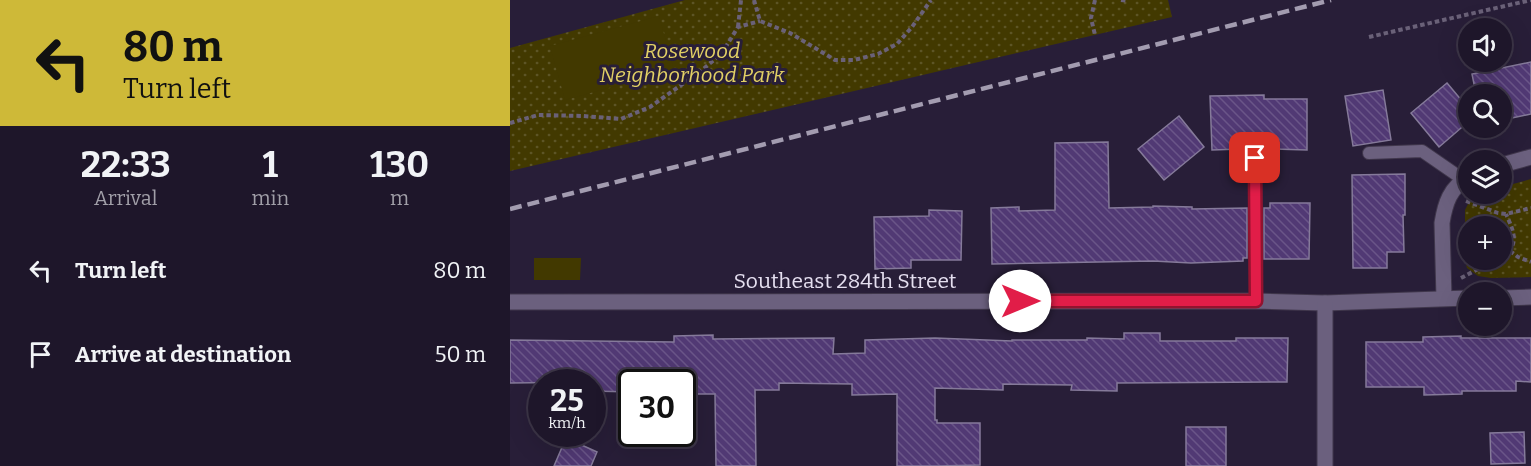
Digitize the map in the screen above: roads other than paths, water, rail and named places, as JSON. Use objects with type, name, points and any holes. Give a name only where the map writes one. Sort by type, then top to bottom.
[{"type":"street","points":[[1512,162],[1531,157]]},
{"type":"street","points":[[1444,293],[1442,223],[1446,202],[1458,186]]},
{"type":"street","name":"Southeast 284th Street","points":[[510,302],[1256,301],[1325,303],[1444,293],[1458,296]]},
{"type":"street","points":[[1512,298],[1531,297]]},
{"type":"street","points":[[1325,303],[1325,466]]},
{"type":"lane","points":[[1369,153],[1422,152],[1458,174]]},
{"type":"lane","points":[[1255,158],[1256,301]]},
{"type":"railway","points":[[510,209],[1331,0]]},
{"type":"park label","name":"Rosewood Neighborhood Park","points":[[692,63]]}]
